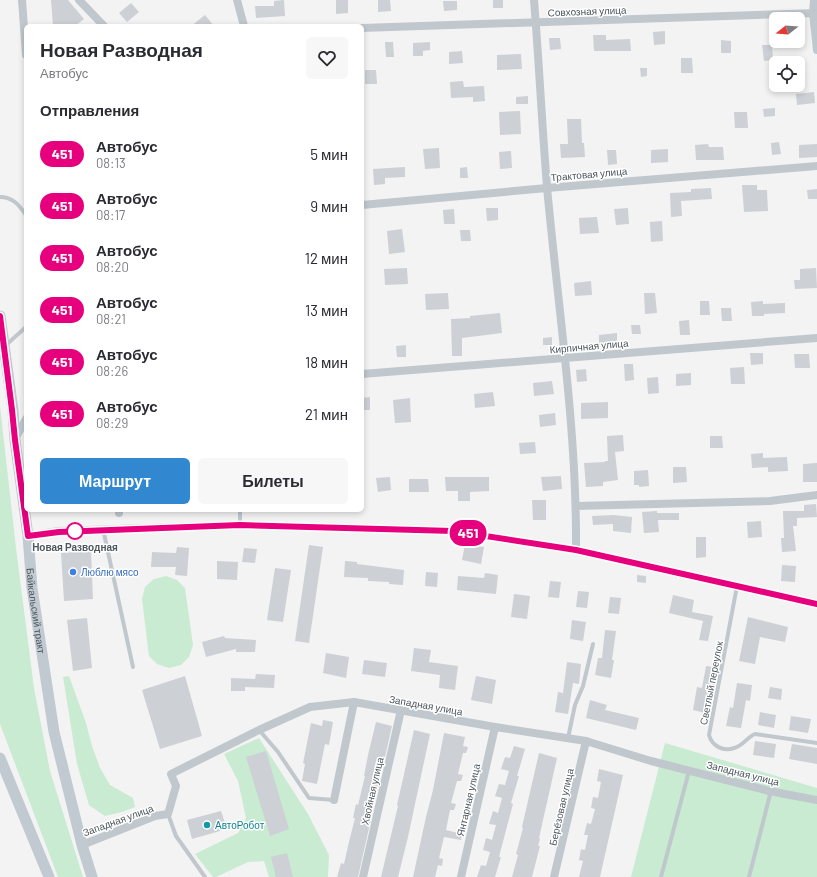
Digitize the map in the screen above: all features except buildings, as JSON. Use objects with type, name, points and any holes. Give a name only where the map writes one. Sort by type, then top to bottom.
[{"type":"main road","name":"Байкальский тракт","points":[[0,316],[24,506]]},
{"type":"main road","name":"Байкальский тракт","points":[[25,512],[32,588],[54,732],[82,845],[92,877]]},
{"type":"main road","points":[[0,758],[48,875]]},
{"type":"street","points":[[22,0],[24,28]]},
{"type":"street","points":[[79,0],[102,24]]},
{"type":"street","points":[[236,0],[243,24]]},
{"type":"street","points":[[534,0],[547,188],[566,358],[576,506],[576,550]]},
{"type":"street","points":[[814,0],[817,50]]},
{"type":"street","name":"Совхозная улица","points":[[364,28],[815,13]]},
{"type":"street","name":"Трактовая улица","points":[[364,205],[817,166]]},
{"type":"street","name":"Кирпичная улица","points":[[364,374],[817,338]]},
{"type":"street","points":[[15,440],[24,424]]},
{"type":"street","points":[[576,506],[770,501],[817,495]]},
{"type":"street","points":[[28,536],[103,529],[240,525],[453,531],[576,550],[817,604]]},
{"type":"street","points":[[334,800],[354,702]]},
{"type":"street","name":"Западная улица","points":[[82,845],[155,816],[168,814],[176,786],[172,774],[259,730],[310,707],[354,702],[495,727],[586,741],[771,791],[817,800]]},
{"type":"street","name":"Хвойная улица","points":[[363,877],[400,710]]},
{"type":"street","name":"Янтарная улица","points":[[461,877],[495,727]]},
{"type":"street","name":"Берёзовая улица","points":[[554,877],[586,741]]},
{"type":"lane","points":[[0,197],[12,199],[24,212]]},
{"type":"lane","points":[[4,346],[24,329]]},
{"type":"lane","points":[[240,512],[240,525]]},
{"type":"lane","points":[[103,529],[133,667]]},
{"type":"lane","name":"Светлый переулок","points":[[737,586],[709,735],[711,742],[717,747],[724,749],[735,748],[742,744],[748,737],[756,734],[817,743]]},
{"type":"lane","points":[[568,738],[593,644]]},
{"type":"lane","points":[[259,730],[278,752],[308,798],[334,800]]},
{"type":"lane","points":[[661,877],[689,770]]},
{"type":"lane","points":[[749,877],[771,791]]},
{"type":"lane","points":[[168,814],[176,836],[205,877]]},
{"type":"green space","points":[[0,406],[34,688],[50,771],[83,877],[58,877],[0,724]]},
{"type":"green space","points":[[166,576],[177,580],[185,588],[193,645],[189,657],[181,665],[169,668],[157,664],[149,656],[142,599],[145,587],[154,579]]},
{"type":"green space","points":[[69,676],[100,768],[110,785],[133,798],[135,807],[105,816],[89,805],[77,764],[63,677]]},
{"type":"green space","points":[[259,738],[308,814],[329,855],[328,877],[269,877],[264,861],[248,862],[213,877],[195,854],[238,833],[246,818],[238,781],[224,754]]},
{"type":"green space","points":[[665,743],[817,788],[817,877],[631,877]]},
{"type":"bus line","name":"451","points":[[0,316],[24,506]]},
{"type":"bus line","name":"451","points":[[25,512],[28,536],[103,529],[240,525],[453,531],[576,550],[817,604]]},
{"type":"place","name":"Новая Разводная","points":[[75,531]]},
{"type":"place","name":"Люблю мясо","points":[[73,572]]},
{"type":"place","name":"АвтоРобот","points":[[207,825]]}]
